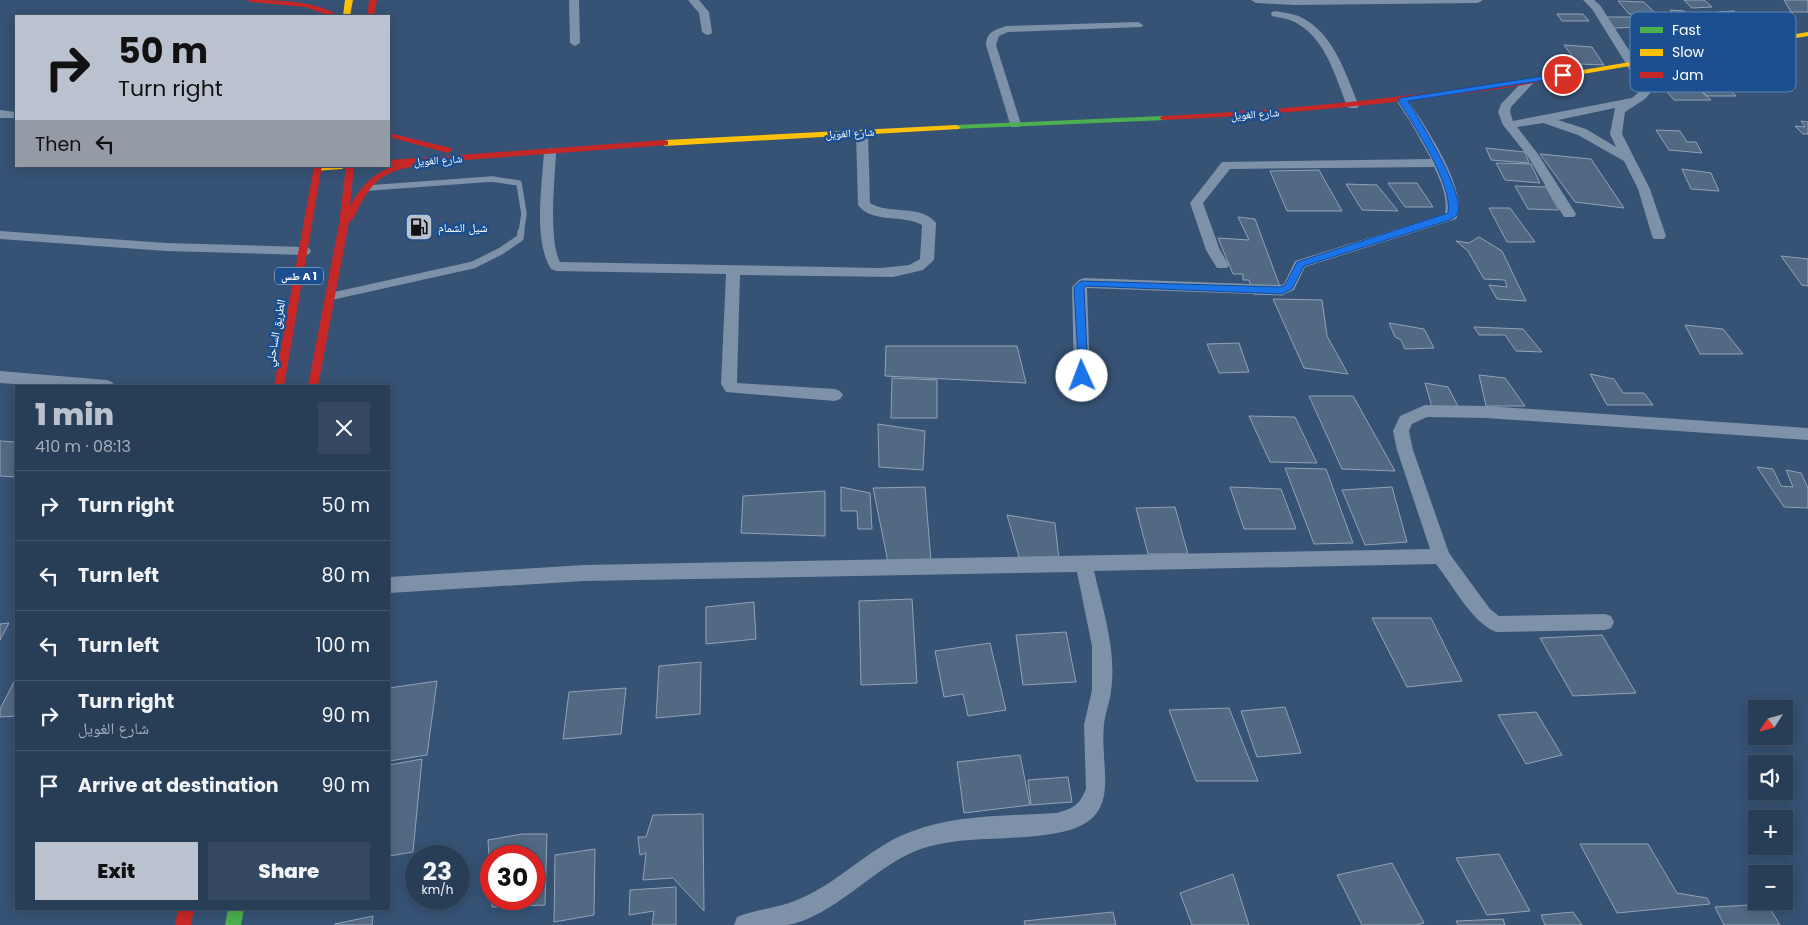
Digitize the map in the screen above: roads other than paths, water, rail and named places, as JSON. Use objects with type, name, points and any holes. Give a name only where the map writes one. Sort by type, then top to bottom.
[{"type":"main road","points":[[251,0],[311,3],[327,9],[334,15]]},
{"type":"main road","points":[[346,15],[349,0]]},
{"type":"main road","points":[[371,15],[373,0]]},
{"type":"main road","name":"شارع الغويل","points":[[390,152],[449,154],[550,152],[696,141],[862,132],[1242,115],[1402,100],[1630,64]]},
{"type":"main road","points":[[390,135],[449,154]]},
{"type":"main road","name":"شارع الغويل","points":[[390,163],[449,154],[678,138],[696,141]]},
{"type":"main road","points":[[344,224],[373,180],[385,173],[449,154]]},
{"type":"main road","name":"طس A 1","points":[[313,385],[344,224],[350,167]]},
{"type":"main road","name":"الطريق الساحلي","points":[[279,385],[318,168]]},
{"type":"main road","points":[[183,925],[186,910]]},
{"type":"main road","points":[[233,925],[236,910]]},
{"type":"street","points":[[574,0],[575,43]]},
{"type":"street","points":[[693,0],[704,12],[707,32]]},
{"type":"street","points":[[1256,0],[1294,2],[1478,0]]},
{"type":"street","points":[[1588,0],[1596,7],[1630,62]]},
{"type":"street","points":[[1276,14],[1295,18],[1304,23],[1317,36],[1330,53],[1353,106]]},
{"type":"street","points":[[1015,124],[990,41],[993,35],[1008,28],[1138,25]]},
{"type":"street","points":[[1529,81],[1505,106],[1504,112],[1509,125],[1532,154],[1569,214]]},
{"type":"street","points":[[1645,92],[1620,110],[1616,123],[1616,134],[1644,189],[1659,236]]},
{"type":"street","points":[[1082,376],[1079,287],[1084,283],[1282,290],[1289,287],[1300,264],[1451,216],[1454,208],[1447,181],[1439,162],[1402,100]]},
{"type":"street","points":[[1509,125],[1545,120],[1635,100]]},
{"type":"street","points":[[1589,125],[1607,106]]},
{"type":"street","points":[[0,114],[15,115]]},
{"type":"street","points":[[1545,120],[1589,125],[1629,158]]},
{"type":"street","points":[[550,152],[547,224],[549,254],[556,266],[881,273],[898,272],[924,263],[928,254],[929,223],[917,217],[878,212],[864,205],[862,132]]},
{"type":"street","points":[[1222,265],[1213,250],[1196,203],[1226,165],[1439,162]]},
{"type":"street","points":[[0,235],[166,247],[304,251]]},
{"type":"street","points":[[733,270],[729,384],[731,388],[835,395]]},
{"type":"street","points":[[0,377],[95,385]]},
{"type":"street","points":[[1605,622],[1496,624],[1484,615],[1442,556],[1405,450],[1401,431],[1406,420],[1414,415],[1425,412],[1486,412],[1808,434]]},
{"type":"street","points":[[390,584],[584,573],[1442,556]]},
{"type":"street","points":[[745,925],[801,910],[837,890],[875,862],[911,842],[942,832],[1057,823],[1080,816],[1090,805],[1096,789],[1094,726],[1102,690],[1101,654],[1084,564]]},
{"type":"lane","points":[[331,297],[473,265],[501,251],[520,238],[524,214],[519,183],[492,180],[367,189]]},
{"type":"place","name":"شيل الشمام","points":[[419,227]]}]
